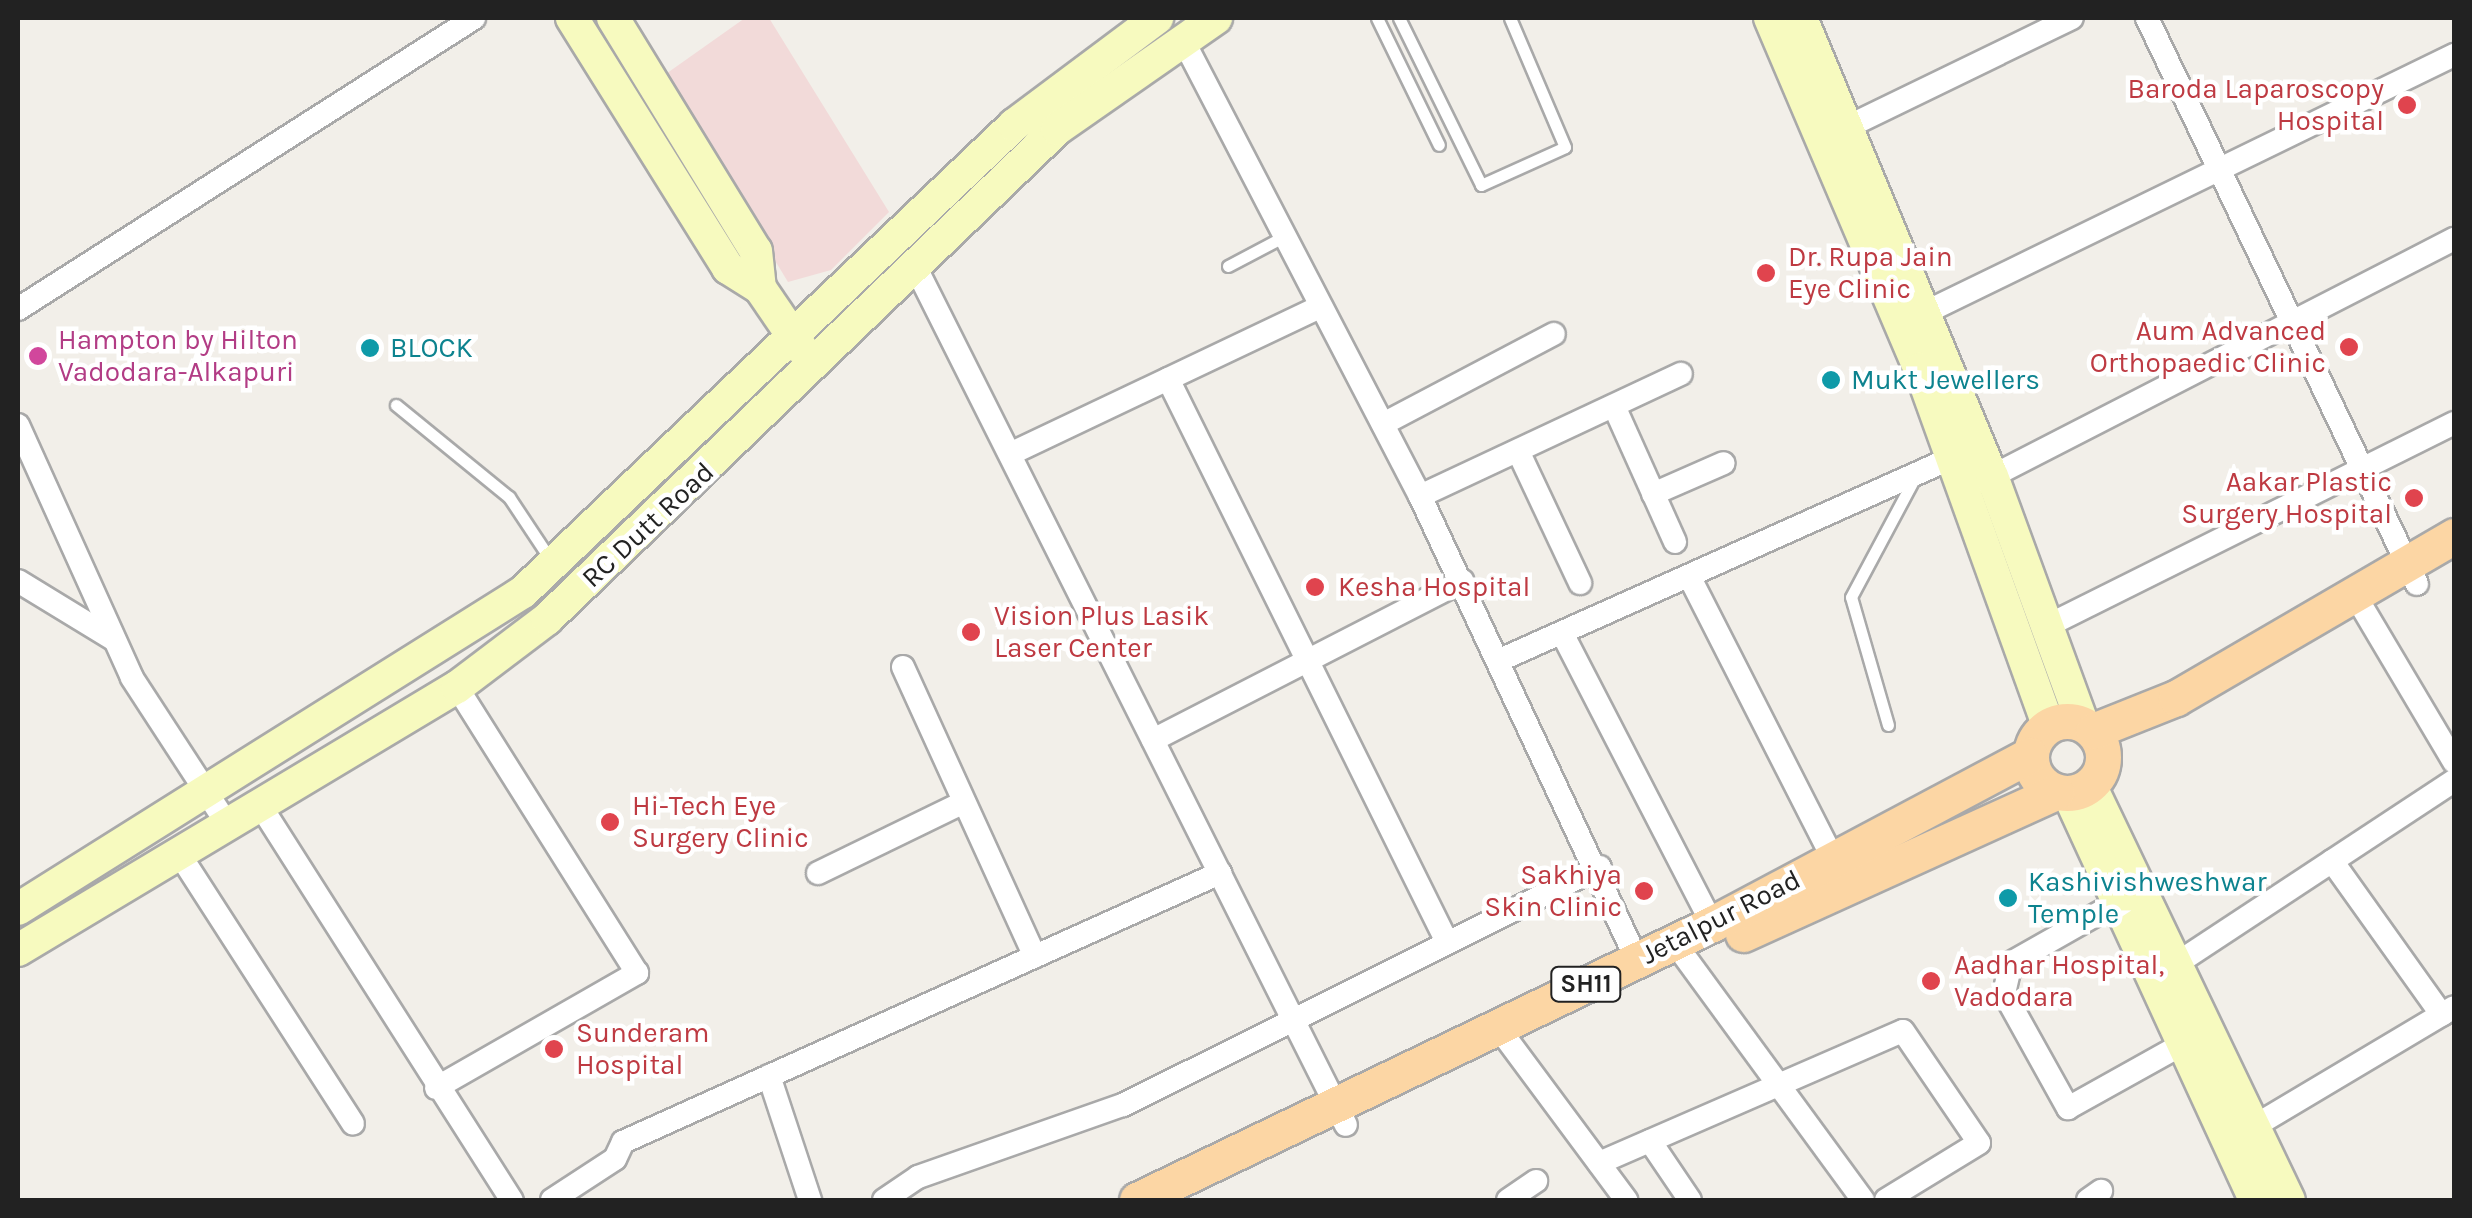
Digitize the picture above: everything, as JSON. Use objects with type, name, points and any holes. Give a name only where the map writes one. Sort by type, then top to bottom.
[{"type":"main road","points":[[572,18],[728,268],[760,288],[814,368]]},
{"type":"main road","points":[[612,18],[756,251],[760,288]]},
{"type":"main road","name":"RC Dutt Road","points":[[18,909],[480,624],[553,565],[790,331],[1028,113],[1156,18]]},
{"type":"main road","name":"RC Dutt Road","points":[[18,950],[457,687],[613,561],[1057,129],[1216,18]]},
{"type":"main road","points":[[1770,18],[1839,131]]},
{"type":"main road","points":[[1801,18],[1839,131],[1978,483],[2072,757],[2127,897],[2192,1039],[2255,1200]]},
{"type":"main road","points":[[1914,318],[1953,458],[1978,483],[2046,626],[2072,757]]},
{"type":"main road","name":"Jetalpur Road","points":[[1137,1200],[1190,1195],[1503,1034],[1680,952],[2072,757],[2412,574],[2454,536]]},
{"type":"main road","name":"Jetalpur Road","points":[[2412,574],[2454,562]]},
{"type":"main road","name":"Jetalpur Road","points":[[1503,1034],[1636,960],[1680,952],[1712,924],[1834,860],[2072,757]]},
{"type":"main road","points":[[2127,897],[2173,966],[2192,1039],[2253,1128],[2289,1200]]},
{"type":"street","points":[[18,309],[474,18]]},
{"type":"street","points":[[1839,131],[2072,18]]},
{"type":"street","points":[[2147,18],[2412,574]]},
{"type":"street","points":[[1183,40],[1462,581],[1600,867],[1636,960]]},
{"type":"street","points":[[1914,318],[2454,55]]},
{"type":"street","points":[[1978,483],[2454,239]]},
{"type":"street","points":[[914,264],[1341,1115]]},
{"type":"street","points":[[1010,454],[1321,306]]},
{"type":"street","points":[[1383,424],[1554,334]]},
{"type":"street","points":[[1420,496],[1681,374]]},
{"type":"street","points":[[1168,379],[1311,659],[1447,942]]},
{"type":"street","points":[[1614,406],[1675,542]]},
{"type":"street","points":[[2046,626],[2454,423]]},
{"type":"street","points":[[18,425],[113,639],[227,824]]},
{"type":"street","points":[[1518,451],[1580,583]]},
{"type":"street","points":[[1500,660],[1953,458]]},
{"type":"street","points":[[1653,494],[1724,463]]},
{"type":"street","points":[[1689,576],[1834,860]]},
{"type":"street","points":[[18,581],[113,639]]},
{"type":"street","points":[[1153,740],[1462,581]]},
{"type":"street","points":[[2360,604],[2454,762]]},
{"type":"street","points":[[1562,632],[1712,924]]},
{"type":"street","points":[[902,666],[1034,956]]},
{"type":"street","points":[[436,1088],[638,974],[457,687]]},
{"type":"street","points":[[2173,966],[2454,782]]},
{"type":"street","points":[[818,872],[964,802]]},
{"type":"street","points":[[260,805],[436,1088],[512,1200]]},
{"type":"street","points":[[178,852],[353,1124]]},
{"type":"street","points":[[2253,1128],[2448,1011],[2332,862]]},
{"type":"street","points":[[884,1200],[918,1176],[1123,1105],[1292,1017],[1600,867]]},
{"type":"street","points":[[552,1200],[615,1158],[623,1142],[1220,872]]},
{"type":"street","points":[[2127,897],[2011,963],[2004,992],[2068,1108],[2192,1039]]},
{"type":"street","points":[[1680,952],[1863,1200]]},
{"type":"street","points":[[1599,1163],[1903,1031],[1978,1143],[1886,1200]]},
{"type":"street","points":[[1503,1034],[1626,1200]]},
{"type":"street","points":[[769,1076],[810,1200]]},
{"type":"street","points":[[1650,1141],[1690,1200]]},
{"type":"street","points":[[1508,1200],[1536,1181]]},
{"type":"lane","points":[[1376,18],[1438,144]]},
{"type":"lane","points":[[1400,18],[1481,186],[1566,147],[1510,18]]},
{"type":"lane","points":[[1228,266],[1285,236]]},
{"type":"lane","points":[[396,405],[508,497],[553,565]]},
{"type":"lane","points":[[1888,725],[1851,597],[1915,477]]},
{"type":"shaded area","points":[[745,18],[769,18],[889,212],[831,270],[788,282],[663,76]]},
{"type":"place","name":"Baroda Laparoscopy Hospital","points":[[2407,105]]},
{"type":"place","name":"Dr. Rupa Jain Eye Clinic","points":[[1766,273]]},
{"type":"place","name":"Aum Advanced Orthopaedic Clinic","points":[[2349,347]]},
{"type":"place","name":"BLOCK","points":[[370,348]]},
{"type":"place","name":"Hampton by Hilton Vadodara-Alkapuri","points":[[38,356]]},
{"type":"place","name":"Mukt Jewellers","points":[[1831,380]]},
{"type":"place","name":"Aakar Plastic Surgery Hospital","points":[[2414,498]]},
{"type":"place","name":"Kesha Hospital","points":[[1315,587]]},
{"type":"place","name":"Vision Plus Lasik Laser Center","points":[[971,632]]},
{"type":"place","name":"Hi-Tech Eye Surgery Clinic","points":[[610,822]]},
{"type":"place","name":"Sakhiya Skin Clinic","points":[[1644,891]]},
{"type":"place","name":"Kashivishweshwar Temple","points":[[2008,898]]},
{"type":"place","name":"Aadhar Hospital, Vadodara","points":[[1931,981]]},
{"type":"place","name":"Sunderam Hospital","points":[[554,1049]]}]
